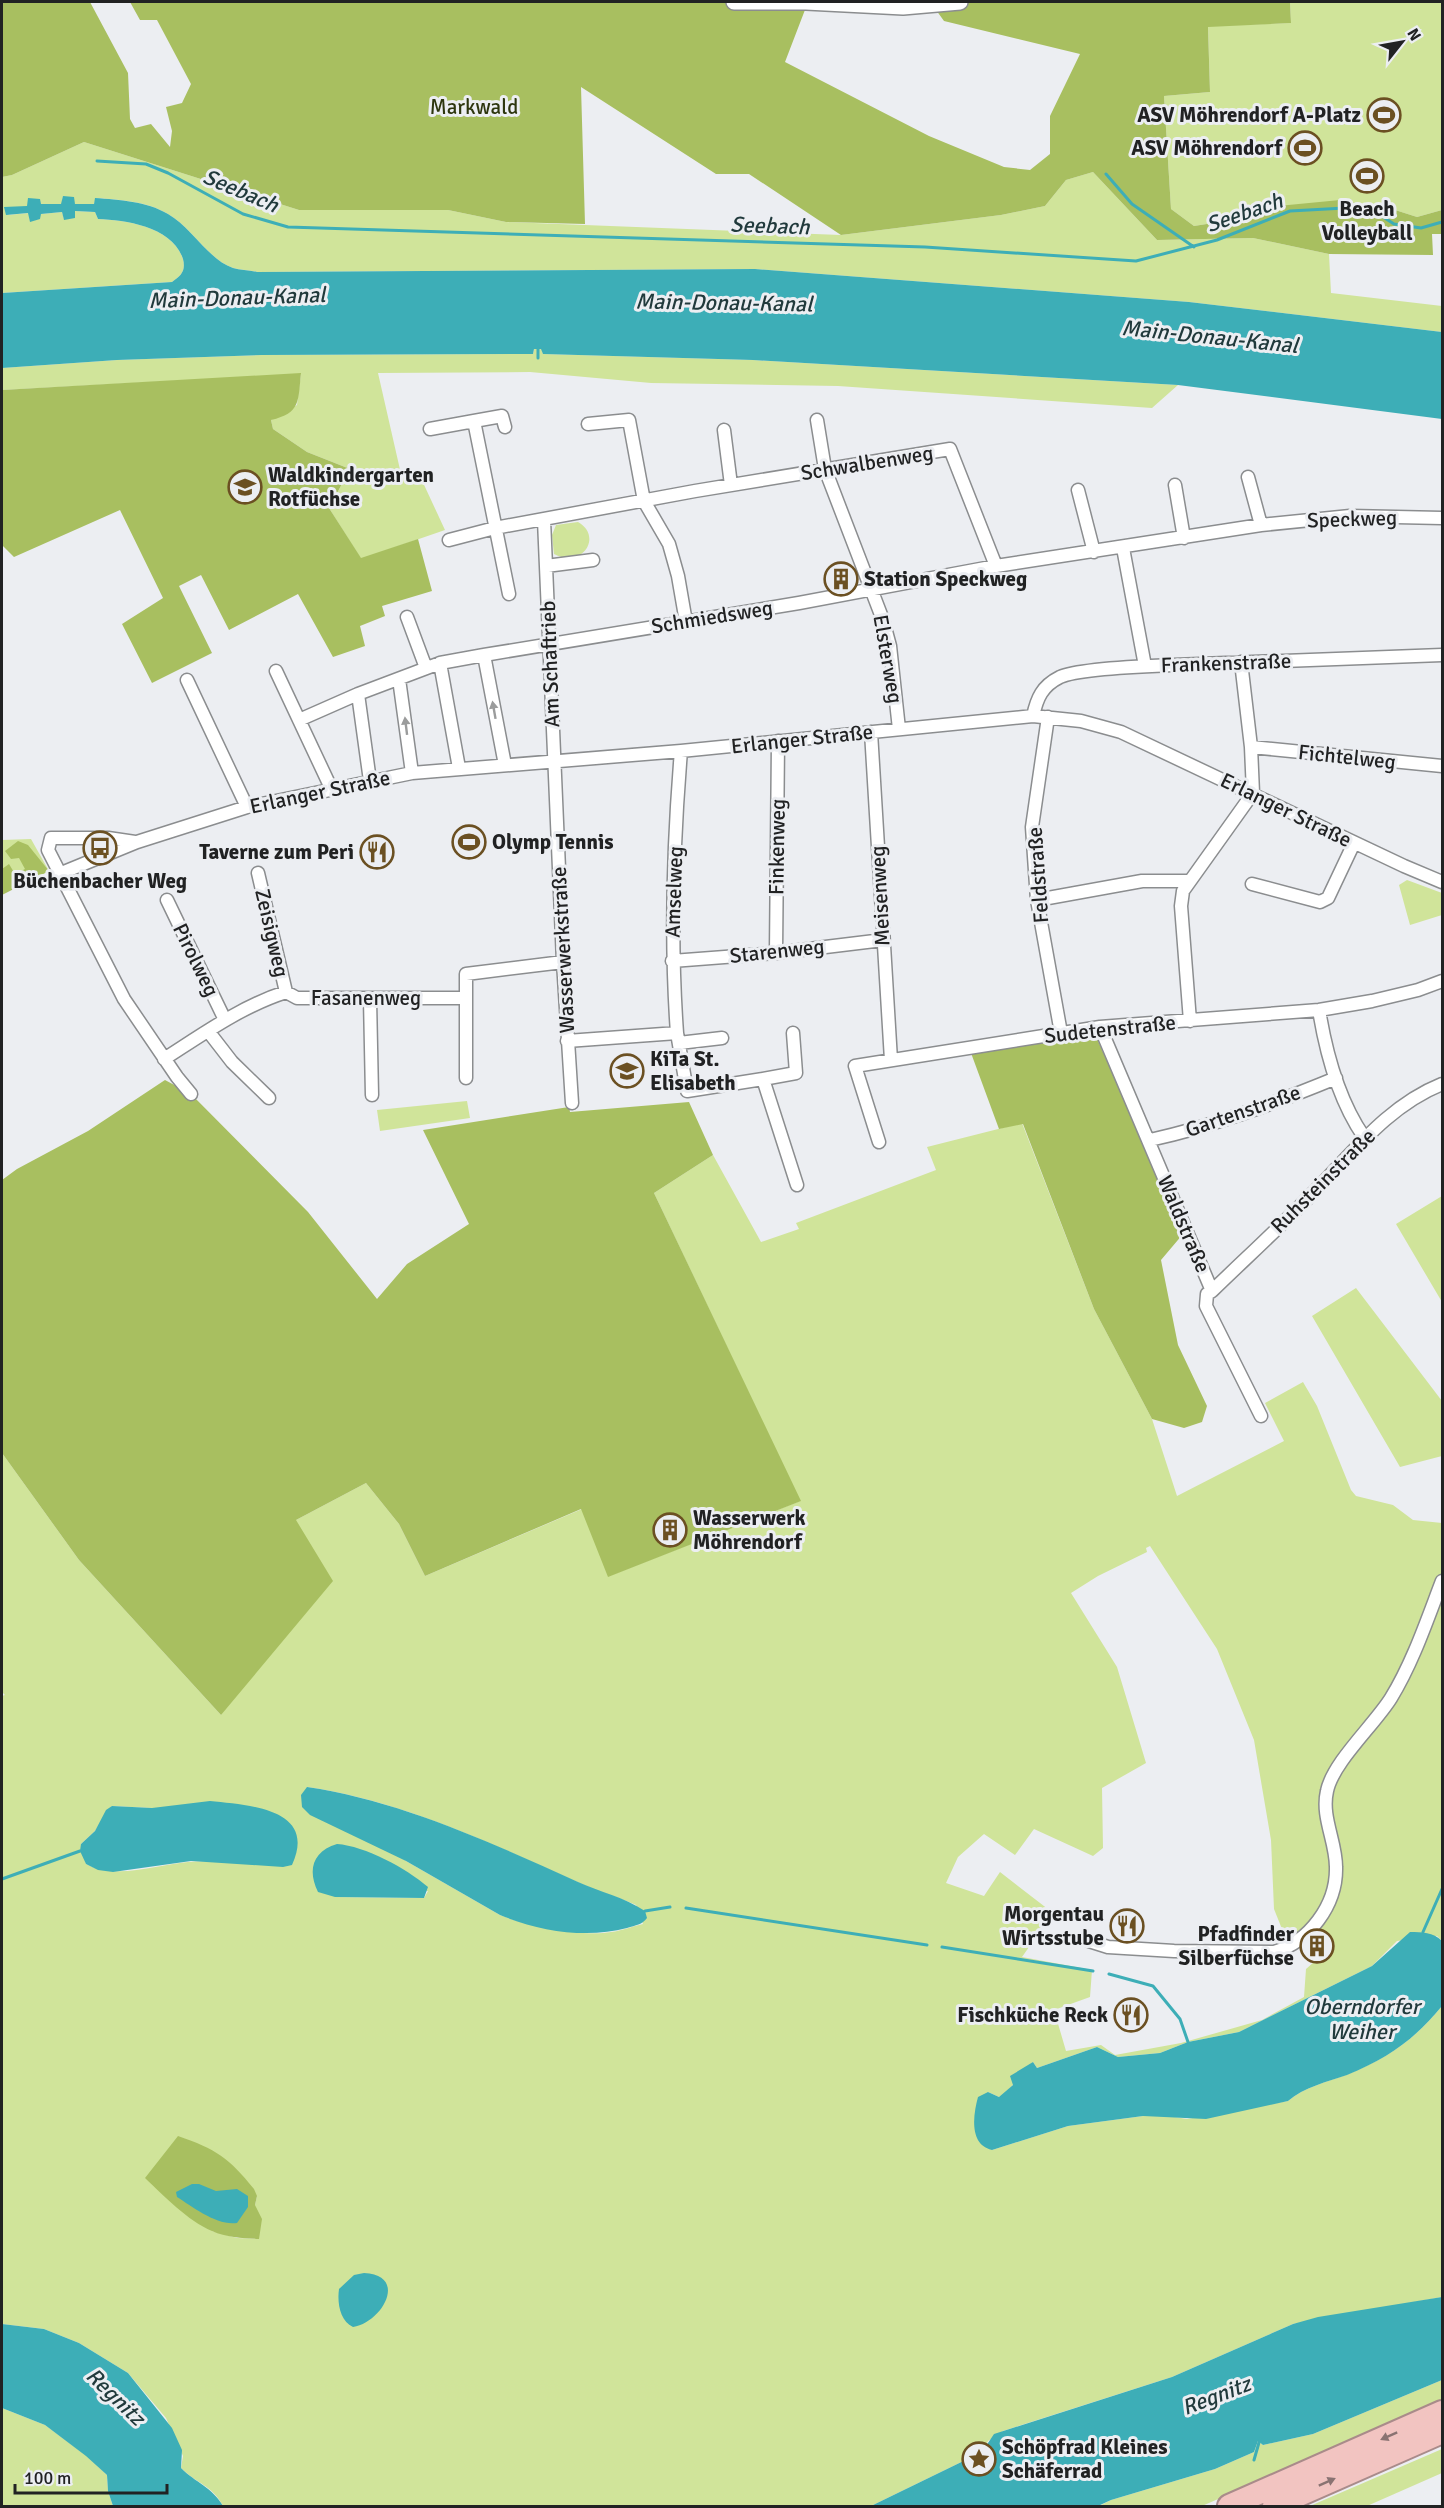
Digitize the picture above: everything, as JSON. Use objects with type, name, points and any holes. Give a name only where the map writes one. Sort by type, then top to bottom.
[{"type":"highway","points":[[1229,2506],[1443,2412]]},
{"type":"highway","points":[[1274,2506],[1443,2432]]},
{"type":"street","points":[[734,2],[806,2],[903,7],[960,2]]},
{"type":"street","points":[[430,429],[502,416],[505,427]]},
{"type":"street","points":[[588,424],[629,420],[644,501],[669,544],[678,576],[686,622]]},
{"type":"street","name":"Elsterweg","points":[[817,420],[825,469],[872,588],[890,646],[899,729]]},
{"type":"street","points":[[474,421],[509,594]]},
{"type":"street","points":[[724,430],[731,485]]},
{"type":"street","name":"Schwalbenweg","points":[[449,540],[495,528],[731,485],[950,449],[996,566]]},
{"type":"street","points":[[1248,477],[1261,525]]},
{"type":"street","points":[[1175,486],[1184,538]]},
{"type":"street","points":[[1078,490],[1094,552]]},
{"type":"street","name":"Speckweg","points":[[872,588],[996,566],[1261,525],[1350,516],[1443,518]]},
{"type":"street","name":"Am Schaftrieb","points":[[544,520],[551,644],[554,762]]},
{"type":"street","points":[[1123,548],[1145,666]]},
{"type":"street","points":[[546,566],[593,560]]},
{"type":"street","name":"Schmiedsweg","points":[[299,720],[358,694],[440,663],[799,603],[872,588]]},
{"type":"street","points":[[407,617],[426,668]]},
{"type":"street","points":[[484,655],[505,765]]},
{"type":"street","name":"Frankenstraße","points":[[1033,716],[1036,702],[1044,687],[1061,676],[1145,666],[1443,655]]},
{"type":"street","points":[[1190,1021],[1181,906],[1183,891],[1253,793],[1251,747],[1241,662]]},
{"type":"street","points":[[440,663],[459,768]]},
{"type":"street","points":[[276,671],[331,788]]},
{"type":"street","points":[[399,679],[412,773]]},
{"type":"street","points":[[187,680],[248,807]]},
{"type":"street","points":[[358,694],[370,781]]},
{"type":"street","name":"Erlanger Straße","points":[[137,842],[108,838],[51,838],[48,850],[59,874],[137,842],[248,807],[412,773],[681,751],[1033,716],[1081,721],[1121,732],[1354,843],[1443,882]]},
{"type":"street","name":"Feldstraße","points":[[1048,717],[1032,826],[1037,900],[1061,1033]]},
{"type":"street","name":"Meisenweg","points":[[871,732],[891,1060]]},
{"type":"street","name":"Finkenweg","points":[[776,952],[778,741]]},
{"type":"street","name":"Fichtelweg","points":[[1251,747],[1443,766]]},
{"type":"street","name":"Amselweg","points":[[681,751],[673,879],[672,960],[678,1038],[687,1091],[796,1073],[793,1034]]},
{"type":"street","name":"Wasserwerkstraße","points":[[554,762],[572,1103]]},
{"type":"street","points":[[1252,884],[1320,902],[1324,901],[1328,898],[1354,843]]},
{"type":"street","name":"Zeisigweg","points":[[258,873],[286,992]]},
{"type":"street","points":[[59,874],[124,999],[164,1059],[191,1094]]},
{"type":"street","points":[[1037,900],[1142,881],[1188,881]]},
{"type":"street","name":"Pirolweg","points":[[167,900],[225,1020]]},
{"type":"street","name":"Starenweg","points":[[672,960],[776,952],[883,940]]},
{"type":"street","points":[[466,1078],[466,974],[563,962]]},
{"type":"street","name":"Sudetenstraße","points":[[879,1142],[855,1066],[1100,1027],[1319,1010],[1372,1001],[1418,990],[1443,981]]},
{"type":"street","name":"Fasanenweg","points":[[164,1059],[225,1020],[286,992],[297,998],[466,998]]},
{"type":"street","points":[[370,999],[372,1095]]},
{"type":"street","points":[[1319,1010],[1324,1040],[1336,1078],[1357,1127],[1364,1137]]},
{"type":"street","name":"Waldstraße","points":[[1100,1027],[1150,1140],[1212,1291],[1207,1294],[1206,1306],[1261,1416]]},
{"type":"street","points":[[208,1031],[232,1062],[269,1098]]},
{"type":"street","points":[[567,1041],[723,1038]]},
{"type":"street","name":"Gartenstraße","points":[[1150,1140],[1237,1116],[1336,1078]]},
{"type":"street","points":[[763,1079],[797,1185]]},
{"type":"street","name":"Ruhsteinstraße","points":[[1212,1291],[1313,1194],[1364,1137],[1415,1097],[1443,1084]]},
{"type":"street","points":[[1089,1941],[1108,1947],[1174,1951],[1274,1952],[1288,1948],[1303,1938],[1318,1922],[1327,1906],[1335,1883],[1336,1866],[1326,1818],[1327,1790],[1338,1768],[1402,1679],[1443,1581]]},
{"type":"green space","name":"Markwald","points":[[2,2],[90,2],[128,73],[130,119],[135,128],[151,124],[170,147],[172,131],[166,107],[182,103],[191,84],[157,20],[140,20],[130,2],[808,2],[785,62],[929,136],[1004,167],[1030,170],[1050,154],[1050,116],[1080,54],[944,21],[931,3],[1290,2],[1291,23],[1208,27],[1210,92],[1164,96],[1171,209],[1194,226],[1232,220],[1278,206],[1340,200],[1392,209],[1417,217],[1442,210],[1442,234],[1432,234],[1433,255],[1329,254],[1253,238],[1157,240],[1093,172],[1066,180],[1045,206],[1001,215],[841,235],[749,174],[716,174],[581,87],[585,224],[506,222],[448,210],[299,210],[84,142],[12,175],[2,177]]},
{"type":"green space","name":"ASV Möhrendorf","points":[[1290,2],[1442,2],[1442,210],[1417,217],[1392,209],[1278,206],[1232,220],[1194,226],[1171,209],[1164,96],[1210,92],[1208,26],[1291,23]]},
{"type":"green space","points":[[84,142],[299,210],[448,210],[506,222],[841,235],[1001,215],[1045,206],[1066,180],[1093,172],[1157,240],[1253,238],[1329,254],[1331,293],[1442,306],[1442,332],[1189,302],[755,269],[257,272],[224,264],[176,220],[151,206],[96,198],[94,204],[75,204],[63,196],[62,204],[28,206],[7,215],[29,213],[30,221],[41,214],[62,212],[64,219],[75,211],[95,212],[98,219],[122,221],[147,227],[169,239],[178,248],[184,263],[182,273],[172,282],[2,293],[2,177],[12,175]]},
{"type":"green space","points":[[534,349],[542,349],[543,354],[753,360],[1178,385],[1152,408],[838,386],[651,383],[530,372],[378,373],[401,474],[419,474],[445,530],[361,559],[329,508],[350,469],[307,452],[273,429],[271,420],[297,405],[301,374],[2,390],[2,368],[117,360],[262,355],[533,354]]},
{"type":"green space","points":[[301,373],[296,404],[288,414],[271,420],[273,429],[307,452],[350,469],[329,508],[361,558],[418,539],[432,591],[382,606],[385,616],[360,626],[365,646],[333,657],[298,594],[229,630],[201,575],[179,586],[212,653],[152,683],[122,624],[163,598],[120,510],[14,557],[2,545],[2,390]]},
{"type":"green space","points":[[578,522],[589,535],[586,549],[574,557],[564,558],[554,554],[552,535],[556,525]]},
{"type":"green space","points":[[31,839],[49,871],[2,894],[2,840]]},
{"type":"green space","points":[[18,841],[28,845],[49,871],[2,895],[2,869],[9,864],[15,874],[25,869],[19,858],[11,859],[5,851]]},
{"type":"green space","points":[[1407,880],[1442,893],[1442,915],[1410,925],[1399,885]]},
{"type":"green space","points":[[1095,1034],[1183,1234],[1161,1260],[1178,1345],[1207,1406],[1202,1422],[1184,1428],[1152,1419],[1094,1309],[1023,1124],[999,1129],[971,1053]]},
{"type":"green space","points":[[165,1080],[191,1094],[308,1212],[377,1299],[407,1264],[469,1224],[423,1130],[569,1107],[570,1112],[689,1102],[713,1155],[654,1193],[801,1501],[608,1577],[581,1509],[425,1576],[399,1524],[366,1483],[296,1520],[333,1581],[221,1715],[79,1560],[2,1453],[2,1180],[17,1169],[88,1131]]},
{"type":"green space","points":[[467,1101],[470,1118],[380,1131],[377,1110]]},
{"type":"green space","points":[[1022,1123],[1094,1309],[1152,1419],[1177,1496],[1284,1441],[1265,1403],[1303,1382],[1317,1406],[1351,1490],[1356,1496],[1393,1505],[1413,1520],[1442,1523],[1442,1941],[1437,1936],[1397,1941],[1372,1966],[1239,2032],[1188,2042],[1160,2053],[1118,2057],[1097,2047],[1037,2068],[1033,2062],[1003,2096],[999,2097],[988,2092],[992,2150],[1068,2126],[1143,2116],[1162,2115],[1187,2119],[1288,2101],[1308,2088],[1346,2075],[1387,2055],[1421,2029],[1442,2006],[1442,2297],[1293,2324],[1172,2377],[1003,2431],[988,2441],[982,2452],[871,2506],[223,2506],[214,2493],[181,2468],[183,2456],[166,2418],[128,2373],[79,2343],[44,2329],[2,2324],[2,1696],[5,1695],[2,1692],[2,1453],[79,1560],[221,1715],[296,1520],[366,1483],[399,1524],[425,1576],[582,1509],[609,1576],[800,1501],[654,1193],[713,1155],[761,1242],[799,1229],[796,1223],[936,1170],[927,1147]],"holes":[[[1150,1546],[1217,1649],[1254,1740],[1271,1840],[1274,1909],[1288,1944],[1318,1924],[1331,1947],[1306,1969],[1304,1997],[1262,2020],[1181,2043],[1115,2055],[1101,2045],[1066,2051],[1054,2010],[1090,1997],[1092,1970],[1022,1957],[1053,1913],[1000,1872],[984,1896],[946,1883],[958,1857],[984,1834],[1015,1855],[1034,1829],[1093,1856],[1103,1848],[1102,1788],[1146,1763],[1117,1667],[1071,1593],[1098,1576],[1147,1552],[1146,1548]],[[307,1787],[379,1803],[449,1827],[590,1888],[636,1905],[643,1924],[615,1931],[585,1933],[555,1930],[525,1923],[500,1915],[406,1861]],[[112,1806],[152,1808],[236,1863],[194,1861],[136,1870],[98,1869],[86,1864],[81,1844],[95,1831]],[[428,1891],[424,1898],[335,1897]],[[257,2196],[255,2205],[259,2239],[237,2238],[212,2231]]]},
{"type":"green space","points":[[1442,1196],[1442,1302],[1396,1224]]},
{"type":"green space","points":[[1356,1288],[1442,1401],[1442,1456],[1400,1467],[1312,1316]]},
{"type":"green space","points":[[178,2136],[202,2145],[221,2156],[237,2169],[254,2189],[257,2196],[255,2205],[262,2219],[259,2239],[224,2235],[203,2227],[177,2208],[145,2178]]},
{"type":"green space","points":[[1442,2380],[1442,2402],[1202,2506],[1099,2506],[1111,2500],[1215,2469],[1254,2452],[1258,2441],[1263,2445],[1313,2434]]},
{"type":"green space","points":[[2,2408],[45,2425],[87,2456],[107,2475],[108,2491],[113,2506],[2,2506]]},
{"type":"green space","points":[[1442,2449],[1442,2473],[1367,2506],[1310,2506]]},
{"type":"water","name":"Main-Donau-Kanal","points":[[63,196],[74,197],[75,204],[94,204],[95,198],[151,206],[176,220],[224,264],[257,272],[755,269],[1189,302],[1442,332],[1442,419],[1178,385],[753,360],[543,354],[541,349],[534,349],[533,354],[262,355],[117,360],[2,368],[2,293],[172,282],[183,270],[184,263],[178,248],[169,239],[147,227],[122,221],[98,219],[95,212],[75,211],[75,218],[64,220],[62,212],[41,214],[40,219],[30,222],[28,213],[6,215],[4,207],[27,206],[28,198],[40,199],[41,204],[61,204]]},
{"type":"water","points":[[307,1787],[377,1802],[446,1825],[586,1886],[629,1902],[645,1911],[647,1918],[627,1928],[595,1933],[563,1932],[515,1921],[500,1915],[406,1861],[310,1815],[302,1807],[301,1795]]},
{"type":"water","points":[[210,1801],[260,1808],[288,1821],[296,1832],[298,1846],[292,1865],[283,1867],[191,1861],[113,1872],[98,1870],[86,1864],[80,1851],[81,1844],[95,1831],[106,1810],[112,1806],[152,1808]]},
{"type":"water","points":[[337,1844],[372,1853],[408,1873],[428,1887],[424,1898],[335,1897],[318,1892],[313,1876],[314,1862],[322,1851]]},
{"type":"water","name":"Oberndorfer Weiher","points":[[1410,1932],[1431,1934],[1442,1941],[1442,2006],[1421,2029],[1399,2047],[1362,2069],[1308,2088],[1288,2101],[1206,2119],[1143,2116],[1068,2126],[992,2150],[979,2142],[976,2136],[974,2120],[978,2097],[988,2092],[999,2097],[1013,2085],[1010,2076],[1033,2062],[1037,2068],[1097,2047],[1118,2057],[1160,2053],[1188,2042],[1239,2032],[1372,1966]]},
{"type":"water","points":[[192,2184],[199,2184],[216,2191],[237,2189],[248,2196],[248,2207],[237,2223],[213,2219],[177,2197],[176,2192]]},
{"type":"water","points":[[364,2273],[378,2276],[385,2282],[388,2290],[381,2309],[364,2324],[353,2327],[340,2311],[339,2289],[354,2275]]},
{"type":"water","name":"Regnitz","points":[[1442,2297],[1442,2380],[1313,2434],[1263,2445],[1258,2441],[1254,2452],[1215,2469],[1111,2500],[1098,2506],[871,2506],[982,2452],[994,2434],[1172,2377],[1293,2324],[1318,2317]]},
{"type":"water","name":"Regnitz","points":[[2,2324],[44,2329],[79,2343],[128,2373],[172,2428],[182,2450],[181,2468],[214,2494],[223,2506],[113,2506],[108,2491],[107,2475],[86,2456],[45,2425],[2,2408]]},
{"type":"waterway","name":"Seebach","points":[[97,161],[146,164],[168,173],[243,214],[288,227],[925,247],[1136,261],[1217,240],[1290,211],[1345,208],[1377,213],[1394,224],[1421,228],[1442,222]]},
{"type":"waterway","points":[[1106,174],[1132,204],[1194,247]]},
{"type":"waterway","points":[[538,349],[538,358]]},
{"type":"waterway","points":[[2,1879],[80,1851]]},
{"type":"waterway","points":[[1423,1932],[1442,1889]]},
{"type":"waterway","points":[[645,1911],[670,1907]]},
{"type":"waterway","points":[[686,1908],[927,1945]]},
{"type":"waterway","points":[[942,1947],[1093,1971]]},
{"type":"waterway","points":[[1109,1974],[1153,1986],[1180,2019],[1188,2042]]},
{"type":"waterway","points":[[1254,2460],[1260,2439]]},
{"type":"place","name":"ASV Möhrendorf A-Platz","points":[[1384,115]]},
{"type":"place","name":"ASV Möhrendorf","points":[[1305,148]]},
{"type":"place","name":"Beach Volleyball","points":[[1367,176]]},
{"type":"place","name":"Waldkindergarten Rotfüchse","points":[[245,487]]},
{"type":"place","name":"Station Speckweg","points":[[841,579]]},
{"type":"place","name":"Olymp Tennis","points":[[469,842]]},
{"type":"place","name":"Büchenbacher Weg","points":[[100,848]]},
{"type":"place","name":"Taverne zum Peri","points":[[377,852]]},
{"type":"place","name":"KiTa St. Elisabeth","points":[[627,1071]]},
{"type":"place","name":"Wasserwerk Möhrendorf","points":[[670,1530]]},
{"type":"place","name":"Morgentau Wirtsstube","points":[[1127,1926]]},
{"type":"place","name":"Pfadfinder Silberfüchse","points":[[1317,1946]]},
{"type":"place","name":"Fischküche Reck","points":[[1131,2015]]},
{"type":"place","name":"Schöpfrad Kleines Schäferrad","points":[[979,2459]]}]
